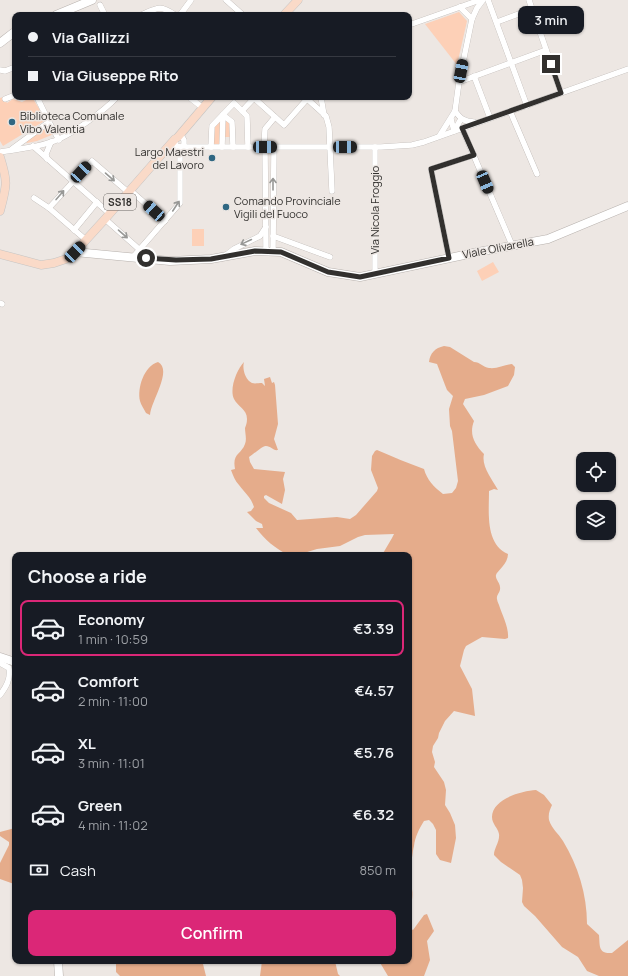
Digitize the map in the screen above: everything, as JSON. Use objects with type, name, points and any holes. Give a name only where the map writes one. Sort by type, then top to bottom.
[{"type":"main road","points":[[287,12],[298,0]]},
{"type":"main road","name":"SS18","points":[[0,254],[41,265],[66,259],[75,252],[108,216],[165,151],[180,139],[185,128],[209,100]]},
{"type":"main road","points":[[0,157],[6,176],[6,190],[0,211]]},
{"type":"street","points":[[63,12],[92,0]]},
{"type":"street","points":[[182,12],[191,0]]},
{"type":"street","points":[[226,0],[239,12]]},
{"type":"street","points":[[412,24],[481,0]]},
{"type":"street","points":[[440,136],[455,111],[459,82],[472,19],[481,0]]},
{"type":"street","points":[[488,0],[528,106]]},
{"type":"street","points":[[529,0],[561,93]]},
{"type":"street","points":[[100,5],[104,12]]},
{"type":"street","points":[[147,12],[158,7],[165,8],[171,12]]},
{"type":"street","points":[[460,7],[472,19]]},
{"type":"street","points":[[497,22],[532,9]]},
{"type":"street","points":[[0,35],[12,33]]},
{"type":"street","points":[[0,43],[12,34]]},
{"type":"street","points":[[459,82],[546,50]]},
{"type":"street","points":[[0,70],[5,71],[12,68]]},
{"type":"street","points":[[165,151],[180,147],[375,147],[412,144],[528,106],[628,70]]},
{"type":"street","points":[[474,76],[490,118]]},
{"type":"street","points":[[5,99],[12,96]]},
{"type":"street","points":[[38,100],[59,140]]},
{"type":"street","points":[[0,152],[42,145],[59,140],[100,112],[114,100]]},
{"type":"street","points":[[193,100],[202,108]]},
{"type":"street","points":[[242,110],[251,100]]},
{"type":"street","points":[[257,100],[284,125],[304,100]]},
{"type":"street","points":[[308,100],[324,115]]},
{"type":"street","points":[[321,100],[324,115],[329,127],[332,191]]},
{"type":"street","points":[[211,147],[212,126],[234,103],[247,116],[248,147]]},
{"type":"street","points":[[455,111],[462,119],[468,122],[478,122]]},
{"type":"street","points":[[510,111],[537,174]]},
{"type":"street","points":[[223,115],[232,122],[233,147]]},
{"type":"street","points":[[222,147],[223,115]]},
{"type":"street","points":[[270,251],[266,227],[265,129],[276,117]]},
{"type":"street","points":[[451,119],[454,131]]},
{"type":"street","points":[[454,131],[462,119]]},
{"type":"street","points":[[10,150],[49,122]]},
{"type":"street","points":[[462,128],[512,245]]},
{"type":"street","points":[[180,139],[195,147]]},
{"type":"street","points":[[180,139],[174,144],[180,147]]},
{"type":"street","points":[[133,257],[180,203],[180,147],[184,145],[180,139]]},
{"type":"street","points":[[45,156],[51,142]]},
{"type":"street","points":[[42,145],[45,156]]},
{"type":"street","points":[[33,146],[72,182],[97,202],[140,250]]},
{"type":"street","points":[[270,251],[273,236],[274,147]]},
{"type":"street","name":"Via Nicola Froggio","points":[[375,147],[375,273]]},
{"type":"street","points":[[449,258],[431,169],[474,155]]},
{"type":"street","points":[[48,208],[92,161],[165,221]]},
{"type":"street","points":[[34,198],[86,240]]},
{"type":"street","points":[[74,230],[97,202]]},
{"type":"street","name":"Viale Olivarella","points":[[75,252],[170,261],[211,259],[255,251],[270,251],[281,252],[328,272],[360,277],[512,245],[548,239],[628,206]]},
{"type":"street","points":[[224,256],[234,249],[260,236],[266,227]]},
{"type":"street","points":[[273,236],[330,257]]},
{"type":"street","points":[[0,657],[12,661]]},
{"type":"street","points":[[0,663],[9,668],[10,674],[6,686],[0,695]]},
{"type":"street","points":[[58,964],[59,976]]},
{"type":"shaded area","points":[[459,12],[467,21],[457,65],[425,24]]},
{"type":"shaded area","points":[[3,97],[7,103],[12,100],[22,102],[26,100],[34,100],[46,120],[3,146],[0,141],[0,98]]},
{"type":"shaded area","points":[[223,115],[232,122],[232,137],[222,137],[222,144],[211,144],[212,126]]},
{"type":"shaded area","points":[[49,125],[54,134],[37,141],[27,143],[25,141]]},
{"type":"shaded area","points":[[192,229],[204,229],[204,246],[192,246]]},
{"type":"shaded area","points":[[493,262],[499,272],[482,281],[477,271]]},
{"type":"shaded area","points":[[444,346],[450,347],[474,362],[489,368],[512,364],[515,367],[514,375],[508,386],[484,395],[465,399],[463,404],[474,421],[472,430],[473,439],[484,454],[484,463],[498,490],[494,489],[489,491],[489,518],[495,543],[508,554],[508,558],[496,576],[500,586],[497,599],[506,625],[508,638],[482,637],[466,646],[460,666],[472,689],[475,716],[454,711],[445,721],[433,746],[432,752],[435,762],[434,767],[444,782],[446,790],[445,805],[455,825],[456,838],[451,863],[440,860],[436,854],[436,830],[429,820],[424,821],[418,833],[412,858],[412,552],[384,552],[394,534],[365,535],[340,546],[307,552],[283,552],[267,540],[256,528],[263,528],[262,524],[256,521],[247,512],[251,511],[254,507],[253,503],[236,482],[231,470],[235,469],[234,464],[236,457],[243,448],[246,438],[245,428],[247,416],[244,410],[234,399],[232,390],[236,374],[244,362],[243,367],[245,374],[250,381],[253,383],[262,383],[265,386],[264,379],[270,377],[272,383],[274,382],[275,385],[278,424],[274,439],[278,450],[265,446],[249,457],[254,469],[285,472],[283,479],[285,490],[282,504],[266,495],[264,496],[269,503],[291,513],[297,520],[337,517],[350,519],[356,515],[377,491],[378,488],[371,470],[372,456],[377,450],[424,469],[427,477],[437,489],[443,494],[452,493],[456,488],[458,481],[449,409],[453,396],[447,390],[437,364],[429,362],[430,356],[438,348]]},
{"type":"shaded area","points":[[158,362],[162,366],[162,379],[150,415],[146,413],[139,396],[145,373],[153,364]]},
{"type":"shaded area","points":[[536,790],[544,795],[552,805],[549,813],[549,820],[563,841],[573,860],[581,881],[587,913],[587,924],[599,935],[602,951],[612,953],[628,940],[628,976],[599,976],[587,971],[578,957],[562,947],[535,916],[524,906],[522,902],[523,888],[520,875],[501,862],[494,855],[499,834],[492,819],[493,811],[497,805],[508,797],[523,792]]},
{"type":"shaded area","points":[[12,829],[12,883],[0,879],[0,863],[9,842],[0,836],[0,832]]},
{"type":"shaded area","points":[[427,914],[434,931],[427,941],[430,960],[424,976],[388,976],[381,964],[412,964],[412,929],[424,915]]},
{"type":"shaded area","points":[[116,964],[203,964],[206,976],[120,976],[116,972]]},
{"type":"shaded area","points":[[262,964],[336,964],[338,974],[340,976],[260,976]]},
{"type":"place","name":"Biblioteca Comunale Vibo Valentia","points":[[12,122]]},
{"type":"place","name":"Largo Maestri del Lavoro","points":[[212,158]]},
{"type":"place","name":"Comando Provinciale Vigili del Fuoco","points":[[226,207]]},
{"type":"route","points":[[146,258],[170,261],[211,259],[255,251],[281,252],[328,272],[360,277],[449,258],[431,169],[474,155],[462,128],[528,106],[561,93],[551,64]]}]
